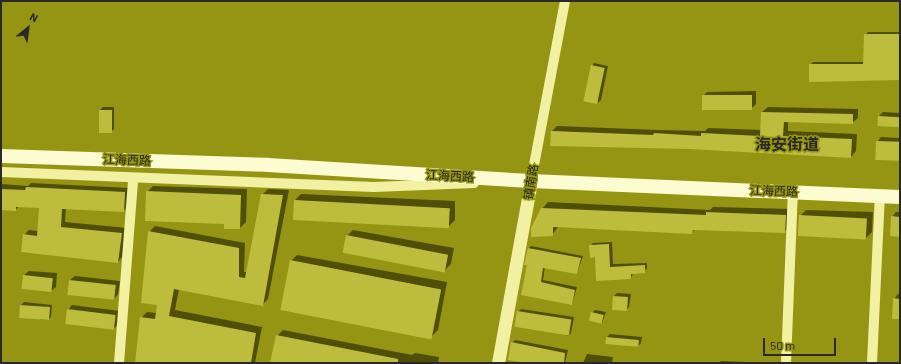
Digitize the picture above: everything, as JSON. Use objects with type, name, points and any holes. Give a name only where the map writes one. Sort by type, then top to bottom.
[{"type":"main road","name":"江海西路","points":[[1,156],[268,165],[531,181],[900,197]]},
{"type":"street","name":"镇南路","points":[[498,363],[565,1]]},
{"type":"street","points":[[1,172],[133,179],[374,187],[531,181]]},
{"type":"street","points":[[119,363],[133,179]]},
{"type":"street","points":[[786,363],[793,192]]},
{"type":"street","points":[[872,363],[880,196]]},
{"type":"building","points":[[864,34],[900,34],[900,80],[809,82],[809,64],[863,64]]},
{"type":"building","points":[[591,65],[605,68],[597,104],[583,101]]},
{"type":"building","points":[[702,95],[752,95],[752,110],[702,110]]},
{"type":"building","points":[[99,110],[112,110],[112,133],[99,133]]},
{"type":"building","points":[[761,112],[853,114],[853,124],[784,122],[783,136],[852,139],[851,158],[689,149],[550,146],[551,131],[653,135],[654,133],[701,136],[701,133],[760,136]]},
{"type":"building","points":[[878,116],[900,117],[899,127],[877,126]]},
{"type":"building","points":[[876,141],[900,142],[899,161],[875,160]]},
{"type":"building","points":[[26,187],[125,192],[124,212],[62,209],[61,227],[122,233],[118,263],[21,252],[23,234],[37,236],[39,208],[16,207],[16,211],[1,210],[1,189],[25,190]]},
{"type":"building","points":[[146,191],[241,195],[240,229],[224,229],[224,224],[145,221]]},
{"type":"building","points":[[261,194],[283,195],[263,306],[174,289],[169,316],[256,333],[251,363],[135,363],[140,317],[155,319],[157,305],[141,303],[148,231],[239,248],[239,277],[245,278]]},
{"type":"building","points":[[294,200],[450,208],[449,228],[293,220]]},
{"type":"building","points":[[541,208],[706,215],[706,212],[786,215],[785,233],[693,230],[692,234],[553,227],[553,236],[531,237],[531,228]]},
{"type":"building","points":[[799,215],[867,219],[866,240],[798,236]]},
{"type":"building","points":[[891,216],[900,217],[900,237],[890,236]]},
{"type":"building","points":[[346,235],[448,255],[445,273],[343,253]]},
{"type":"building","points":[[609,244],[610,267],[645,265],[645,273],[631,274],[631,279],[596,281],[595,257],[590,258],[589,245]]},
{"type":"building","points":[[528,248],[581,258],[577,274],[543,268],[541,282],[575,290],[572,305],[521,295],[527,265],[524,265]]},
{"type":"building","points":[[290,260],[441,289],[431,339],[280,310]]},
{"type":"building","points":[[23,275],[53,278],[51,292],[22,289]]},
{"type":"building","points":[[69,280],[116,285],[114,300],[67,295]]},
{"type":"building","points":[[613,296],[628,297],[627,311],[612,310]]},
{"type":"building","points":[[893,298],[900,299],[900,319],[892,319]]},
{"type":"building","points":[[20,305],[50,307],[49,320],[19,318]]},
{"type":"building","points":[[67,309],[116,315],[114,330],[65,324]]},
{"type":"building","points":[[517,311],[571,320],[569,335],[514,327]]},
{"type":"building","points":[[591,312],[604,315],[602,324],[589,321]]},
{"type":"building","points":[[276,335],[398,359],[398,363],[270,363]]},
{"type":"building","points":[[606,337],[639,340],[638,347],[605,344]]},
{"type":"building","points":[[511,342],[565,353],[564,363],[526,363],[508,360]]},
{"type":"district","name":"海安街道","points":[[787,144]]}]
